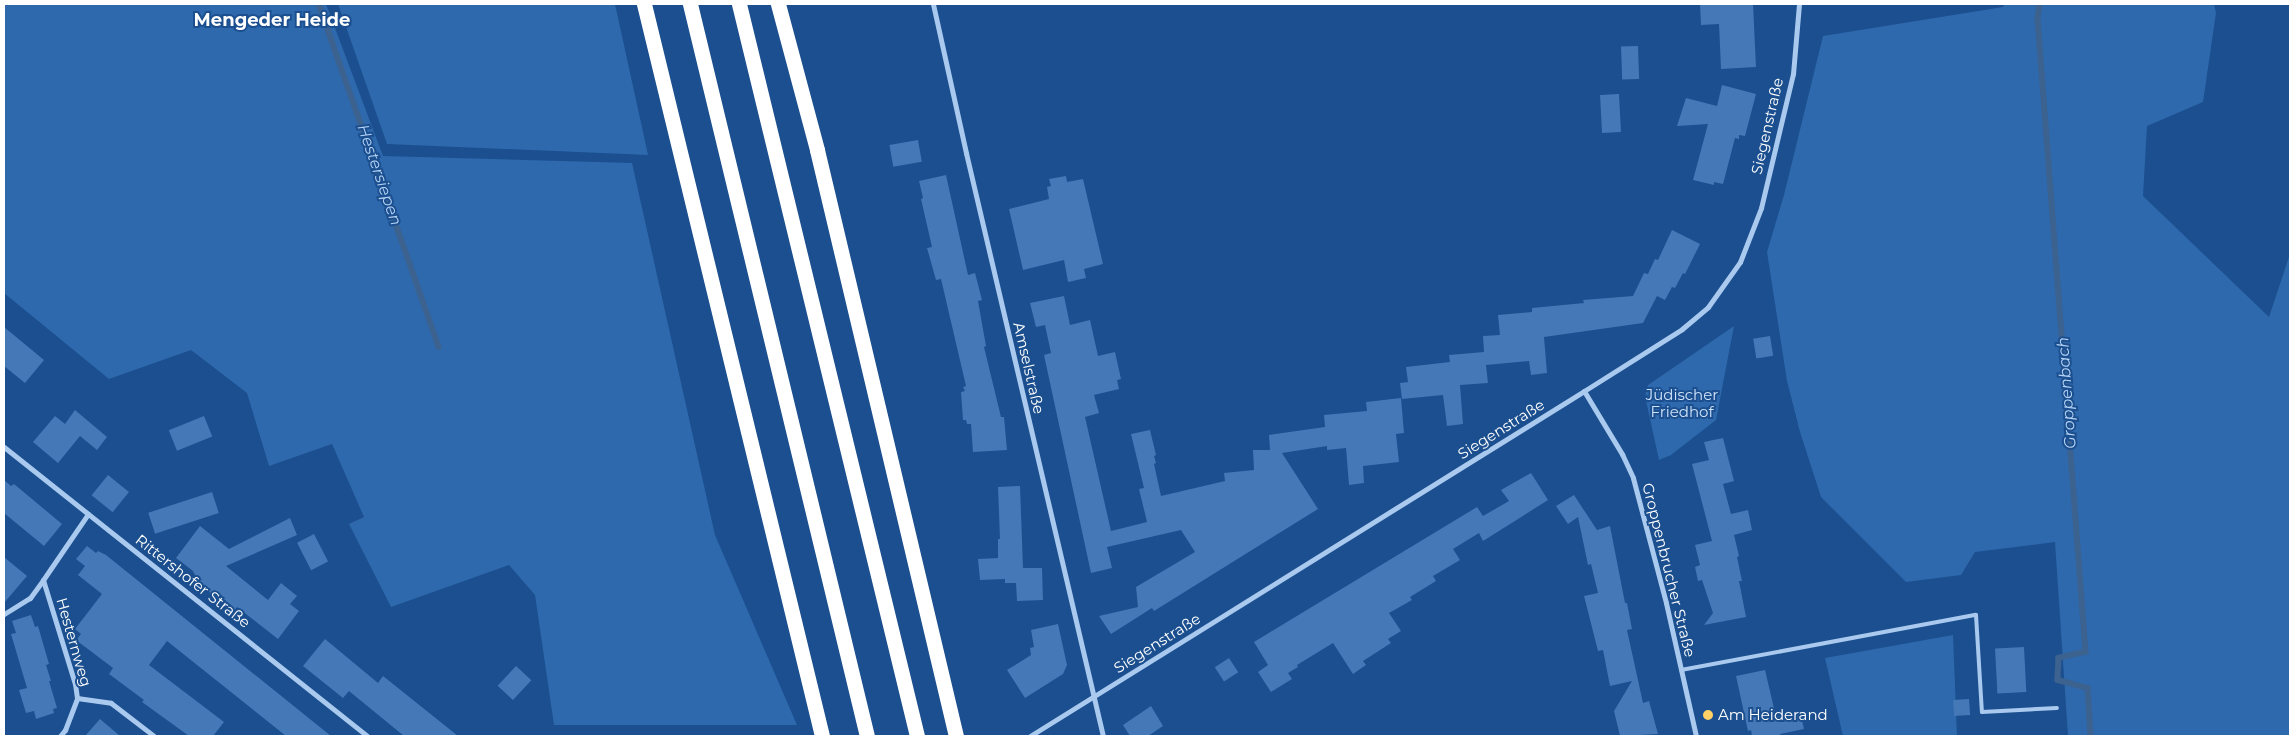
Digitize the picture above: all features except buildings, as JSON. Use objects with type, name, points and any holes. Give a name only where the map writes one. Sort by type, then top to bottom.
[{"type":"highway","points":[[644,4],[822,736]]},
{"type":"highway","points":[[690,4],[866,736]]},
{"type":"highway","points":[[739,4],[917,736]]},
{"type":"highway","points":[[778,4],[819,160],[956,736]]},
{"type":"street","name":"Amselstraße","points":[[933,4],[1092,698],[1103,736]]},
{"type":"street","name":"Siegenstraße","points":[[1030,736],[1682,330],[1708,307],[1740,262],[1761,208],[1793,74],[1799,4]]},
{"type":"street","name":"Groppenbrucher Straße","points":[[1584,391],[1622,454],[1633,478],[1653,549],[1696,736]]},
{"type":"street","name":"Rittershofer Straße","points":[[4,447],[367,736]]},
{"type":"street","name":"Hesternweg","points":[[4,614],[30,598],[88,514]]},
{"type":"street","name":"Hesternweg","points":[[44,580],[75,684],[77,698],[65,730],[60,736]]},
{"type":"street","points":[[77,698],[111,703],[154,736]]},
{"type":"lane","points":[[1681,670],[1976,615],[1982,712],[2056,708]]},
{"type":"green space","points":[[4,4],[326,4],[383,156],[632,163],[715,535],[797,725],[554,725],[535,595],[509,565],[391,607],[349,524],[364,517],[332,444],[269,466],[247,393],[191,350],[109,379],[4,293]]},
{"type":"green space","points":[[338,4],[615,4],[648,155],[387,144]]},
{"type":"green space","points":[[2004,4],[2214,4],[2216,13],[2203,102],[2147,126],[2143,196],[2269,317],[2290,254],[2290,736],[2068,736],[2055,542],[1975,552],[1961,575],[1906,582],[1821,497],[1800,432],[1787,381],[1767,252],[1784,195],[1823,36],[2003,7]]},
{"type":"green space","name":"Jüdischer Friedhof","points":[[1734,326],[1716,420],[1671,455],[1659,460],[1645,396],[1648,385]]},
{"type":"green space","points":[[1953,635],[1957,736],[1843,736],[1825,658]]},
{"type":"waterway","name":"Hestersiepen","points":[[319,4],[439,347]]},
{"type":"waterway","name":"Groppenbach","points":[[2040,4],[2038,19],[2086,652],[2059,658],[2058,680],[2088,688],[2091,736]]},
{"type":"place","name":"Am Heiderand","points":[[1708,715]]},
{"type":"district","name":"Mengeder Heide","points":[[272,20]]}]
